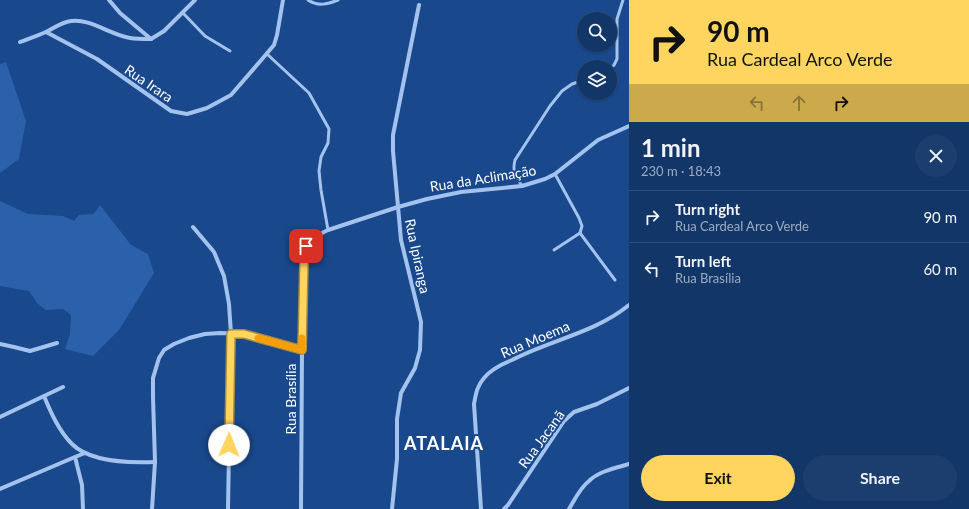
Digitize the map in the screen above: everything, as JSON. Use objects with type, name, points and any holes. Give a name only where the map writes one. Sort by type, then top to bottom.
[{"type":"street","points":[[109,0],[120,13],[151,39]]},
{"type":"street","points":[[20,42],[71,20],[81,21],[129,38],[151,39],[164,31],[195,0]]},
{"type":"street","name":"Rua Irara","points":[[46,32],[97,60],[171,111],[187,114],[207,108],[231,95],[274,46],[278,35],[283,0]]},
{"type":"street","name":"Rua Ipiranga","points":[[392,509],[401,393],[415,368],[420,350],[421,322],[401,240],[393,151],[394,135],[419,5]]},
{"type":"street","name":"Rua da Aclimação","points":[[398,207],[461,192],[522,186],[545,179],[555,174],[598,140],[629,126]]},
{"type":"street","name":"Rua Brasília","points":[[301,509],[302,350],[304,262],[306,246],[312,239],[328,230],[398,207]]},
{"type":"street","points":[[193,227],[214,252],[224,276],[229,304],[231,334],[228,509]]},
{"type":"street","name":"Rua Moema","points":[[481,509],[474,404],[477,388],[484,377],[498,366],[528,352],[597,326],[629,305]]},
{"type":"street","points":[[152,509],[155,462],[152,397],[153,378],[159,358],[164,350],[189,338],[205,334],[220,333],[244,334],[302,350]]},
{"type":"street","points":[[0,344],[30,352],[57,343]]},
{"type":"street","points":[[0,417],[63,387]]},
{"type":"street","name":"Rua Jacanã","points":[[504,509],[564,421],[574,412],[597,404],[629,388]]},
{"type":"street","points":[[44,396],[57,424],[66,437],[73,445],[85,453],[94,457],[122,461],[139,463],[155,462]]},
{"type":"street","points":[[0,489],[85,453]]},
{"type":"street","points":[[75,457],[82,485],[83,509]]},
{"type":"street","points":[[569,509],[580,490],[589,480],[602,473],[629,464]]},
{"type":"lane","points":[[308,0],[318,4],[329,4],[338,0]]},
{"type":"lane","points":[[616,60],[617,19],[623,0]]},
{"type":"lane","points":[[183,12],[205,36],[230,51]]},
{"type":"lane","points":[[267,54],[309,93],[329,129],[328,143],[321,157],[319,171],[328,230]]},
{"type":"lane","points":[[522,186],[515,175],[513,168],[515,160],[550,106],[562,91],[577,82]]},
{"type":"lane","points":[[554,250],[580,233],[582,226],[555,174]]},
{"type":"lane","points":[[580,233],[615,280]]},
{"type":"shaded area","points":[[6,62],[26,121],[19,159],[0,173],[0,64]]},
{"type":"shaded area","points":[[0,201],[28,214],[63,216],[74,221],[79,215],[94,214],[100,205],[131,245],[148,254],[154,273],[119,330],[93,356],[65,349],[70,334],[71,315],[63,309],[46,310],[37,303],[29,291],[0,286]]},
{"type":"slow traffic","points":[[258,338],[302,350],[302,338]]},
{"type":"district","name":"ATALAIA","points":[[444,443]]},
{"type":"route","points":[[229,445],[231,334],[244,334],[302,350],[304,262],[306,246]]}]
